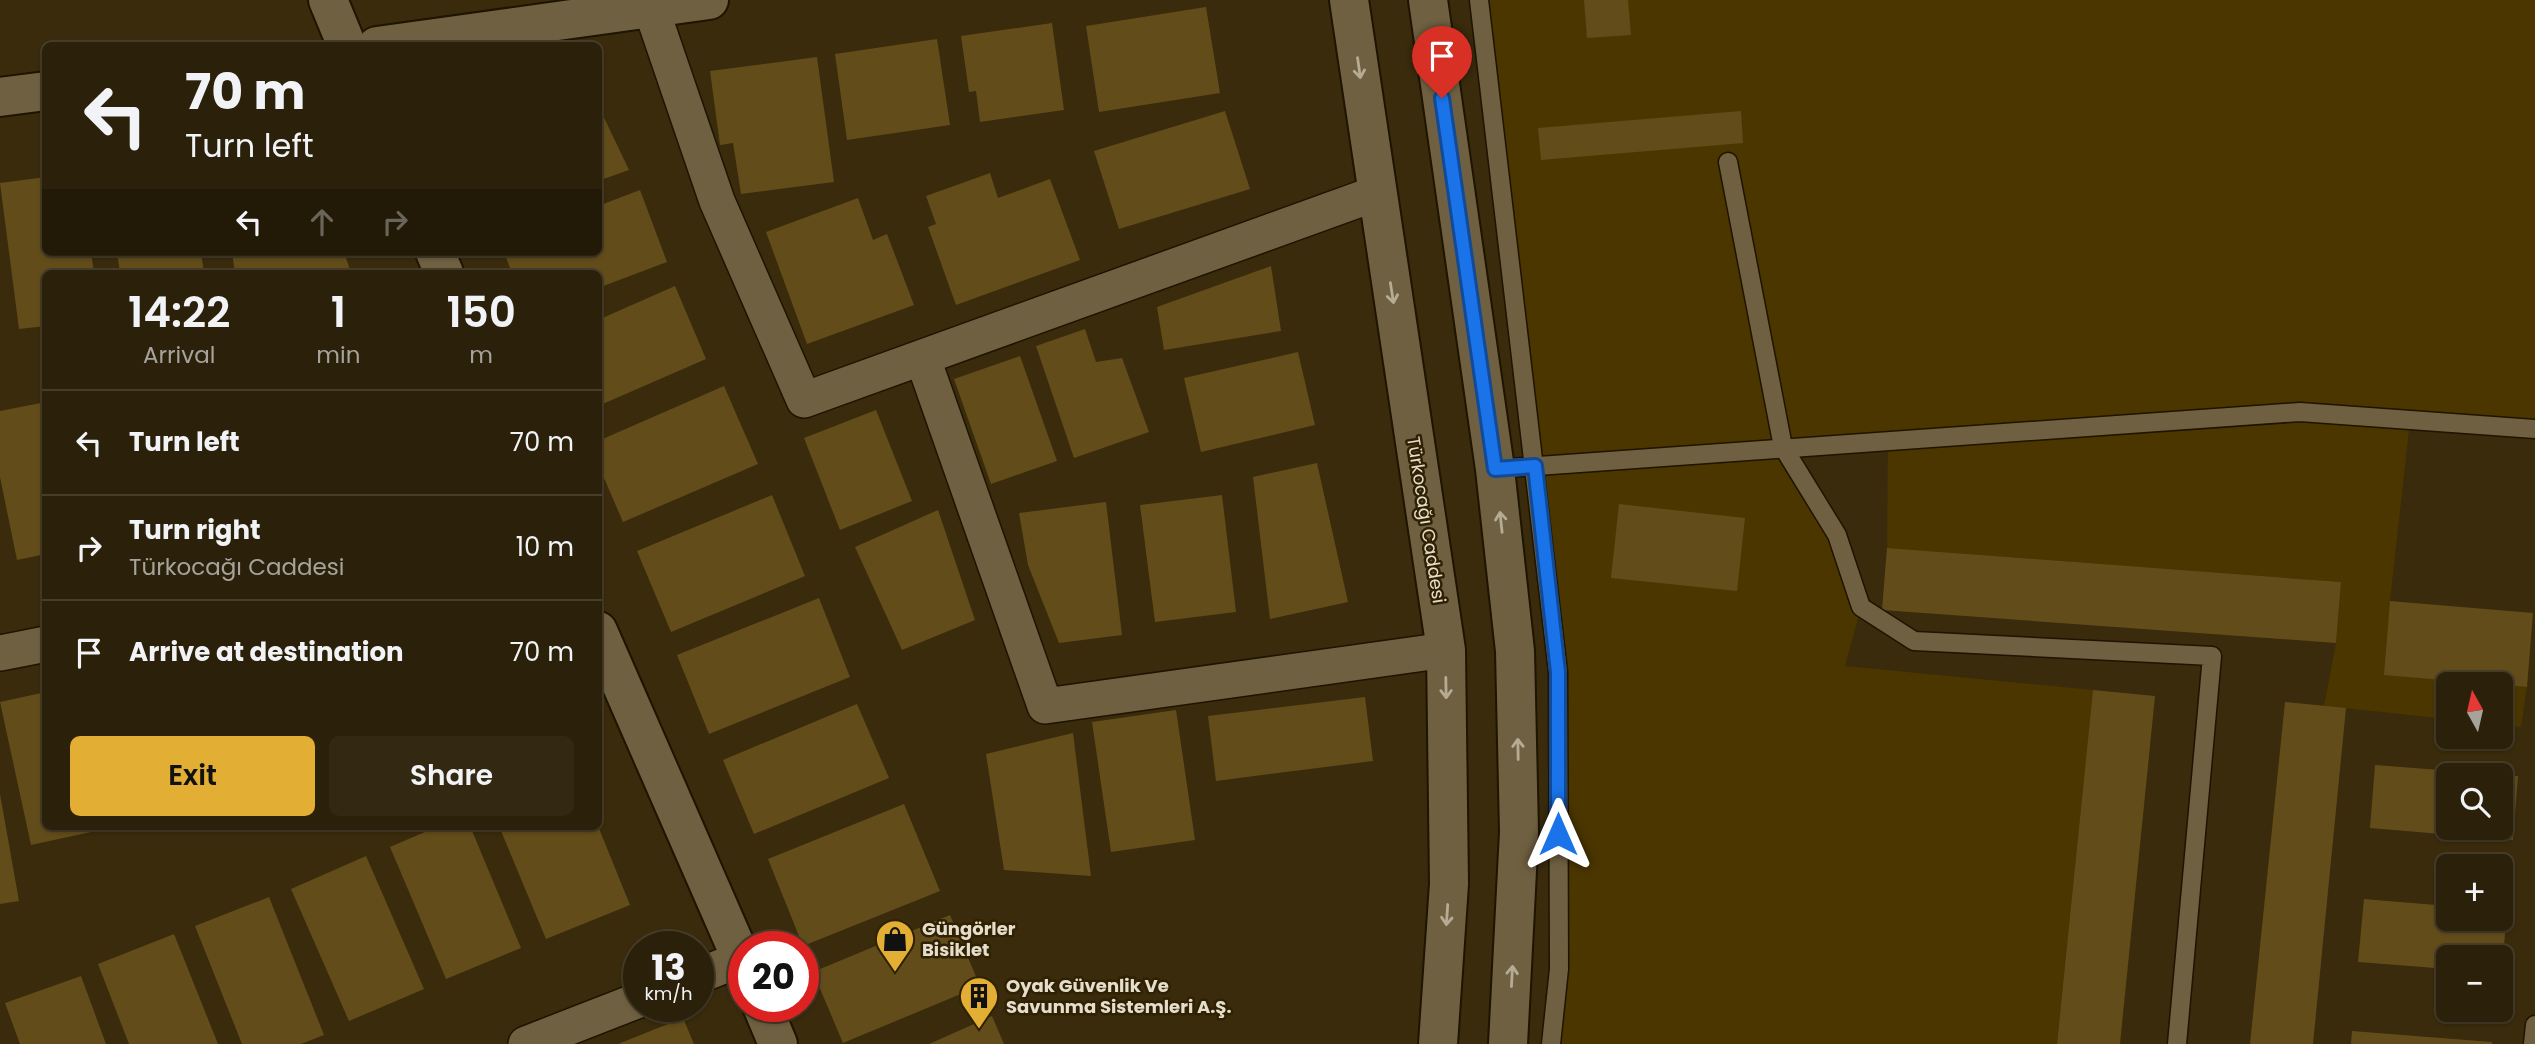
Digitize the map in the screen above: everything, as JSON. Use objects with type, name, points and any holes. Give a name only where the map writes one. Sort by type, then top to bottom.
[{"type":"main road","points":[[328,0],[344,42]]},
{"type":"main road","points":[[406,42],[709,0]]},
{"type":"main road","name":"Türkocağı Caddesi","points":[[1349,0],[1446,650],[1449,884],[1438,1044]]},
{"type":"main road","points":[[1428,0],[1495,469],[1516,665],[1519,832],[1508,1044]]},
{"type":"main road","points":[[0,97],[42,92]]},
{"type":"main road","points":[[602,640],[729,931]]},
{"type":"main road","points":[[769,1022],[778,1044]]},
{"type":"street","points":[[651,8],[717,201],[804,400],[1377,193]]},
{"type":"street","points":[[923,359],[1045,706],[1446,650]]},
{"type":"street","points":[[0,653],[42,645]]},
{"type":"street","points":[[526,1044],[623,1006]]},
{"type":"lane","points":[[1479,0],[1558,672],[1559,969],[1551,1044]]},
{"type":"lane","points":[[1728,162],[1783,447],[1837,535],[1861,607],[1914,642],[2212,656],[2177,1044]]},
{"type":"lane","points":[[1495,469],[2300,412],[2535,429]]},
{"type":"lane","points":[[2533,1044],[2535,1026]]},
{"type":"shaded area","points":[[1479,0],[2535,0],[2535,429],[2410,421],[2390,601],[2482,672],[2436,672],[2436,718],[2324,706],[2336,643],[2341,582],[1887,548],[1888,440],[1784,447],[1837,535],[1861,607],[1845,666],[2093,690],[2057,1044],[1551,1044],[1558,672]]},
{"type":"shaded area","points":[[2513,685],[2527,687],[2521,727],[2513,726]]},
{"type":"building","points":[[1584,0],[1628,0],[1631,35],[1587,38]]},
{"type":"building","points":[[1206,7],[1220,93],[1099,112],[1086,26]]},
{"type":"building","points":[[1052,23],[1064,110],[980,122],[976,91],[969,92],[961,36]]},
{"type":"building","points":[[937,39],[950,125],[847,140],[835,54]]},
{"type":"building","points":[[817,57],[834,182],[741,194],[733,143],[720,145],[710,71]]},
{"type":"building","points":[[1225,111],[1250,189],[1119,229],[1094,151]]},
{"type":"building","points":[[1741,111],[1743,143],[1541,160],[1538,128]]},
{"type":"building","points":[[602,113],[629,170],[602,180]]},
{"type":"building","points":[[990,173],[998,198],[1050,179],[1080,260],[956,305],[928,227],[936,224],[926,196]]},
{"type":"building","points":[[42,178],[42,256],[92,256],[94,270],[42,270],[42,326],[19,329],[0,183]]},
{"type":"building","points":[[640,190],[667,262],[602,286],[602,270],[511,270],[506,256],[602,256],[602,204]]},
{"type":"building","points":[[858,198],[873,240],[887,234],[914,305],[807,344],[766,232]]},
{"type":"building","points":[[118,256],[202,256],[204,270],[120,270]]},
{"type":"building","points":[[233,256],[345,256],[350,270],[235,270]]},
{"type":"building","points":[[1271,266],[1281,331],[1164,350],[1157,307]]},
{"type":"building","points":[[675,286],[706,359],[602,404],[602,318]]},
{"type":"building","points":[[1085,329],[1096,362],[1122,358],[1149,432],[1074,458],[1036,346]]},
{"type":"building","points":[[1298,352],[1315,425],[1201,452],[1184,378]]},
{"type":"building","points":[[1020,356],[1057,461],[991,484],[954,379]]},
{"type":"building","points":[[724,386],[758,464],[623,522],[602,473],[602,439]]},
{"type":"building","points":[[42,403],[42,555],[17,560],[0,477],[0,411]]},
{"type":"building","points":[[876,410],[912,501],[840,530],[804,438]]},
{"type":"building","points":[[1317,463],[1348,602],[1270,619],[1253,477]]},
{"type":"building","points":[[772,495],[805,576],[671,632],[637,551]]},
{"type":"building","points":[[1222,495],[1236,612],[1155,622],[1140,505]]},
{"type":"building","points":[[1106,502],[1122,635],[1059,643],[1028,565],[1019,513]]},
{"type":"building","points":[[1619,504],[1745,518],[1737,591],[1611,578]]},
{"type":"building","points":[[938,510],[975,620],[902,650],[855,547]]},
{"type":"building","points":[[1887,548],[2341,582],[2336,643],[1882,610]]},
{"type":"building","points":[[819,598],[850,677],[709,734],[677,655]]},
{"type":"building","points":[[2390,601],[2533,613],[2527,687],[2513,686],[2513,672],[2436,672],[2436,679],[2384,675]]},
{"type":"building","points":[[2093,690],[2155,696],[2120,1044],[2057,1044]]},
{"type":"building","points":[[42,693],[42,830],[100,830],[31,845],[0,702]]},
{"type":"building","points":[[1365,697],[1373,761],[1216,781],[1208,716]]},
{"type":"building","points":[[2285,702],[2346,708],[2313,1044],[2250,1044]]},
{"type":"building","points":[[857,704],[889,778],[754,834],[723,760]]},
{"type":"building","points":[[1176,710],[1195,840],[1111,852],[1092,722]]},
{"type":"building","points":[[1073,733],[1091,876],[1004,870],[986,754]]},
{"type":"building","points":[[2375,765],[2436,770],[2436,834],[2370,828]]},
{"type":"building","points":[[2513,776],[2518,776],[2513,840]]},
{"type":"building","points":[[0,794],[19,901],[0,904]]},
{"type":"building","points":[[904,804],[940,891],[819,940],[819,931],[797,931],[768,859]]},
{"type":"building","points":[[430,830],[472,830],[521,948],[446,979],[390,847]]},
{"type":"building","points":[[501,830],[600,830],[630,905],[546,939]]},
{"type":"building","points":[[366,856],[424,989],[349,1021],[291,889]]},
{"type":"building","points":[[269,897],[324,1035],[301,1044],[242,1044],[195,926]]},
{"type":"building","points":[[2364,899],[2436,905],[2436,931],[2505,931],[2504,945],[2436,945],[2436,968],[2358,962]]},
{"type":"building","points":[[950,915],[980,986],[843,1043],[819,986],[819,970]]},
{"type":"building","points":[[174,934],[218,1044],[129,1044],[98,964]]},
{"type":"building","points":[[81,976],[106,1044],[20,1044],[5,1003]]},
{"type":"building","name":"Oyak Güvenlik Ve Savunma Sistemleri A.Ş.","points":[[992,1016],[1004,1044],[929,1044]]},
{"type":"building","points":[[673,1022],[685,1022],[694,1044],[618,1044]]},
{"type":"building","points":[[2352,1031],[2492,1042],[2492,1044],[2351,1044]]},
{"type":"place","name":"Güngörler Bisiklet","points":[[895,973]]},
{"type":"place","name":"Oyak Güvenlik Ve Savunma Sistemleri A.Ş.","points":[[979,1030]]},
{"type":"route","points":[[1442,98],[1495,469],[1535,466],[1558,672],[1558,834]]}]
